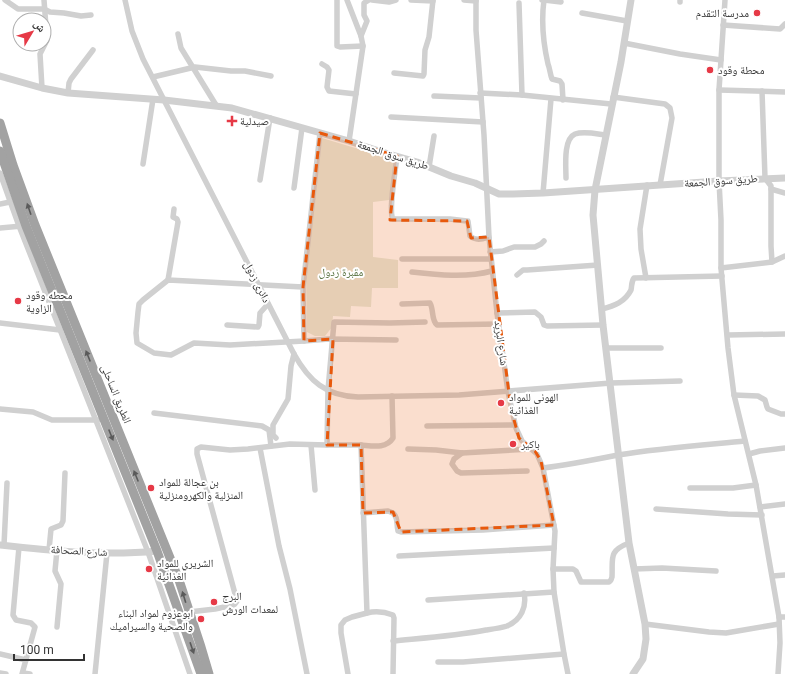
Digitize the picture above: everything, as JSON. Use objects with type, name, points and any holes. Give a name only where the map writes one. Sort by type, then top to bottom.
[{"type":"highway","name":"الطريق الساحلى","points":[[0,123],[13,165],[27,226],[179,580],[209,674]]},
{"type":"highway","name":"الطريق الساحلى","points":[[0,151],[100,420],[201,674]]},
{"type":"street","points":[[5,0],[18,9],[44,9],[50,12],[81,16],[91,14]]},
{"type":"street","points":[[42,88],[40,54],[47,40],[44,0]]},
{"type":"street","name":"دائرى زدول","points":[[126,0],[130,24],[136,43],[164,100],[294,354],[306,374],[317,383],[328,390],[351,397],[459,395],[611,383],[680,381]]},
{"type":"street","points":[[337,0],[337,46],[363,46]]},
{"type":"street","points":[[347,0],[361,36],[363,46],[349,141]]},
{"type":"street","points":[[361,36],[367,21],[364,15],[364,3],[370,0],[389,2],[396,0]]},
{"type":"street","points":[[394,73],[423,76],[424,74],[425,50],[429,37],[433,0],[410,0]]},
{"type":"street","points":[[464,0],[476,0]]},
{"type":"street","name":"شارع البريد","points":[[476,0],[476,30],[490,252],[497,313],[508,392],[515,425],[519,438],[525,445],[538,454],[543,468],[554,524],[554,592],[568,674]]},
{"type":"street","points":[[561,2],[543,0],[541,24],[545,52],[552,79],[560,81],[562,84],[563,100]]},
{"type":"street","points":[[631,0],[624,43],[594,190],[593,215],[603,325],[629,543],[645,624],[646,639],[643,659],[634,674]]},
{"type":"street","points":[[724,0],[719,90],[721,268],[734,395],[756,486],[772,576],[782,617],[779,624],[780,643],[778,674]]},
{"type":"street","points":[[519,3],[522,95]]},
{"type":"street","points":[[582,13],[627,21]]},
{"type":"street","points":[[723,25],[780,29],[785,24]]},
{"type":"street","points":[[178,34],[181,48],[216,105]]},
{"type":"street","points":[[624,43],[672,53],[721,60]]},
{"type":"street","points":[[68,93],[69,83],[93,50]]},
{"type":"street","points":[[322,64],[329,70],[327,87],[329,91],[356,94]]},
{"type":"street","points":[[153,77],[192,67],[231,71],[241,70],[271,76]]},
{"type":"street","name":"طريق سوق الجمعة","points":[[1,77],[68,93],[164,100],[232,108],[417,162],[475,183],[492,192],[505,194],[594,190],[719,180],[785,178]]},
{"type":"street","points":[[719,90],[785,92]]},
{"type":"street","points":[[762,92],[765,178],[771,186],[772,262]]},
{"type":"street","points":[[434,96],[522,95],[563,100],[612,100],[665,104],[670,108],[672,118],[660,185]]},
{"type":"street","points":[[143,164],[153,99]]},
{"type":"street","points":[[543,193],[551,99]]},
{"type":"street","points":[[391,117],[483,122]]},
{"type":"street","points":[[260,180],[270,118]]},
{"type":"street","points":[[294,188],[302,128]]},
{"type":"street","points":[[304,341],[304,287],[320,133]]},
{"type":"street","points":[[566,178],[567,145],[570,139],[575,134],[581,133],[606,135]]},
{"type":"street","points":[[429,167],[434,136]]},
{"type":"street","points":[[397,156],[391,207],[391,217],[393,219],[450,219],[468,221],[470,236],[473,239],[478,240],[489,237]]},
{"type":"street","points":[[0,173],[10,202],[27,226],[60,330],[100,420],[52,420],[33,412],[0,409]]},
{"type":"street","points":[[646,278],[641,249],[640,229],[647,186]]},
{"type":"street","points":[[771,188],[785,193]]},
{"type":"street","points":[[0,204],[10,202]]},
{"type":"street","points":[[168,280],[178,222],[177,219],[173,217],[174,209]]},
{"type":"street","points":[[0,228],[27,226]]},
{"type":"street","points":[[490,252],[503,251],[519,246],[538,246],[544,241]]},
{"type":"street","points":[[402,260],[491,259]]},
{"type":"street","points":[[721,268],[772,262],[784,259]]},
{"type":"street","points":[[518,275],[523,270],[598,265]]},
{"type":"street","points":[[412,272],[448,275],[479,274],[492,271]]},
{"type":"street","points":[[602,309],[618,304],[624,300],[630,291],[633,279],[722,276]]},
{"type":"street","points":[[304,287],[168,280],[139,304],[136,340],[138,344],[153,352],[170,356],[194,343],[237,345],[333,339],[396,340]]},
{"type":"street","points":[[227,325],[258,327],[260,313],[268,304]]},
{"type":"street","points":[[402,304],[430,304],[432,307],[434,322],[437,325],[499,324]]},
{"type":"street","points":[[497,313],[535,312],[541,317],[544,325],[547,326],[603,325]]},
{"type":"street","points":[[327,445],[328,390],[334,322],[425,322]]},
{"type":"street","points":[[0,323],[60,330]]},
{"type":"street","points":[[728,334],[785,334]]},
{"type":"street","points":[[606,348],[661,348]]},
{"type":"street","points":[[276,438],[272,435],[272,428],[288,399],[291,366],[294,354]]},
{"type":"street","points":[[734,395],[758,396],[765,400],[768,409],[785,414]]},
{"type":"street","points":[[189,612],[234,605],[237,601],[196,452],[198,448],[230,450],[290,444],[380,446],[390,442],[393,438],[392,396]]},
{"type":"street","points":[[154,413],[262,426],[269,430],[271,446]]},
{"type":"street","points":[[427,426],[515,425]]},
{"type":"street","points":[[543,468],[581,463],[618,455],[745,441]]},
{"type":"street","points":[[311,445],[315,490]]},
{"type":"street","points":[[361,445],[367,613]]},
{"type":"street","points":[[260,448],[278,546],[290,589],[306,674]]},
{"type":"street","points":[[408,449],[462,453],[531,448]]},
{"type":"street","points":[[748,454],[785,448]]},
{"type":"street","points":[[462,453],[454,459],[452,464],[457,471],[527,471]]},
{"type":"street","points":[[49,550],[50,529],[63,521],[65,473]]},
{"type":"street","points":[[2,545],[3,513],[7,483]]},
{"type":"street","points":[[690,488],[733,488],[756,486]]},
{"type":"street","points":[[760,507],[785,504]]},
{"type":"street","points":[[656,509],[762,515]]},
{"type":"street","points":[[363,513],[388,511],[393,513],[398,521],[398,531],[401,532],[484,530],[554,524]]},
{"type":"street","points":[[553,568],[573,569],[576,571],[581,582],[609,582],[612,577],[612,555],[619,547],[629,543]]},
{"type":"street","name":"شارع الصحافة","points":[[2,545],[49,550],[107,553],[153,552]]},
{"type":"street","points":[[19,547],[14,618],[16,620],[31,623],[35,627],[22,674],[30,674]]},
{"type":"street","points":[[399,556],[554,548]]},
{"type":"street","points":[[57,550],[55,571],[60,584],[57,627]]},
{"type":"street","points":[[153,552],[190,674]]},
{"type":"street","points":[[95,674],[107,553]]},
{"type":"street","points":[[634,569],[662,568],[716,571]]},
{"type":"street","points":[[772,576],[785,575]]},
{"type":"street","points":[[428,600],[554,592]]},
{"type":"street","points":[[393,641],[471,633],[508,626],[522,613],[526,600],[524,593]]},
{"type":"street","points":[[348,674],[341,625],[345,620],[352,617],[367,613],[379,612],[388,613],[393,615],[394,618],[393,674]]},
{"type":"street","points":[[645,624],[726,633],[779,624]]},
{"type":"street","points":[[0,654],[26,660]]},
{"type":"street","points":[[438,662],[485,661],[564,654]]},
{"type":"street","points":[[0,673],[6,674]]},
{"type":"highlighted area","points":[[320,133],[397,156],[390,220],[467,221],[471,238],[489,237],[511,409],[519,438],[535,451],[541,461],[554,525],[401,532],[393,512],[363,513],[361,445],[327,445],[333,339],[304,341],[303,287]]},
{"type":"green space","name":"مقبرة زدول","points":[[322,138],[395,160],[389,200],[373,202],[373,257],[398,260],[398,288],[372,288],[371,307],[351,306],[350,317],[333,316],[332,327],[325,336],[315,336],[307,332],[306,277]]},
{"type":"place","name":"مدرسة التقدم","points":[[757,13]]},
{"type":"place","name":"محطة وقود","points":[[710,70]]},
{"type":"place","name":"صيدلية","points":[[232,121]]},
{"type":"place","name":"محطه وقود الزاوية","points":[[18,301]]},
{"type":"place","name":"الهونى للمواد الغذائية","points":[[501,403]]},
{"type":"place","name":"باكير","points":[[513,444]]},
{"type":"place","name":"بن عجالة للمواد المنزلية والكهرومنزلية","points":[[151,488]]},
{"type":"place","name":"الشريري للمواد الغذائية","points":[[149,569]]},
{"type":"place","name":"البرج لمعدات الورش","points":[[214,602]]},
{"type":"place","name":"ابوعزوم لمواد البناء والصحية والسيراميك","points":[[201,619]]}]
